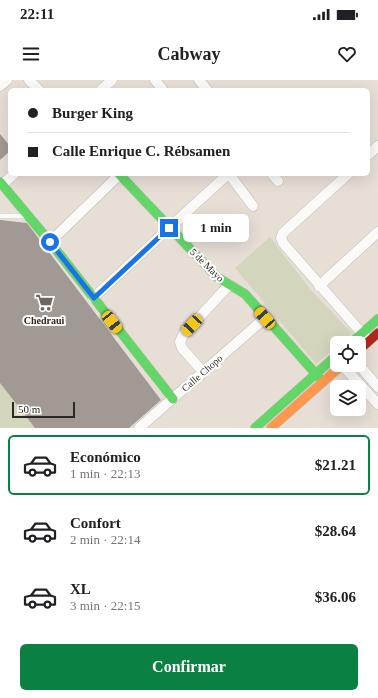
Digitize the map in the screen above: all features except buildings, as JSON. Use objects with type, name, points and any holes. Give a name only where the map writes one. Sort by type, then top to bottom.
[{"type":"street","points":[[0,86],[7,80]]},
{"type":"street","points":[[29,80],[36,88]]},
{"type":"street","points":[[104,88],[112,80]]},
{"type":"street","points":[[155,80],[161,88]]},
{"type":"street","points":[[199,80],[205,88]]},
{"type":"street","points":[[370,153],[378,146]]},
{"type":"street","points":[[12,176],[1,185],[50,242],[173,399]]},
{"type":"street","points":[[50,242],[118,176]]},
{"type":"street","name":"5 de Mayo","points":[[122,176],[169,228],[217,276],[229,285],[241,291],[323,382]]},
{"type":"street","points":[[94,298],[226,176]]},
{"type":"street","points":[[230,176],[253,206]]},
{"type":"street","points":[[346,176],[283,233],[281,238],[283,243],[319,286],[369,341]]},
{"type":"street","points":[[319,286],[378,232]]},
{"type":"street","points":[[203,372],[182,348],[180,342],[183,335],[229,285]]},
{"type":"street","name":"Calle Chopo","points":[[139,428],[265,318]]},
{"type":"street","points":[[360,336],[378,319]]},
{"type":"street","points":[[366,344],[378,333]]},
{"type":"street","points":[[255,428],[330,362]]},
{"type":"street","points":[[271,428],[334,372]]},
{"type":"street","points":[[348,372],[378,404]]},
{"type":"street","points":[[365,372],[378,387]]},
{"type":"lane","points":[[0,216],[28,216]]},
{"type":"green space","points":[[270,237],[310,289],[352,333],[349,336],[330,336],[330,352],[316,364],[235,268]]},
{"type":"green space","points":[[0,383],[35,428],[0,428]]},
{"type":"traffic: fast","points":[[121,176],[217,277],[245,294],[323,382]]},
{"type":"traffic: fast","points":[[0,182],[50,242],[173,399]]},
{"type":"traffic: fast","points":[[359,336],[378,319]]},
{"type":"traffic: fast","points":[[255,428],[330,361]]},
{"type":"traffic: slow","points":[[271,428],[334,372]]},
{"type":"traffic: jam","points":[[366,344],[378,333]]},
{"type":"place","name":"Chedraui","points":[[44,303]]},
{"type":"route","points":[[50,242],[94,298],[169,228]]}]
